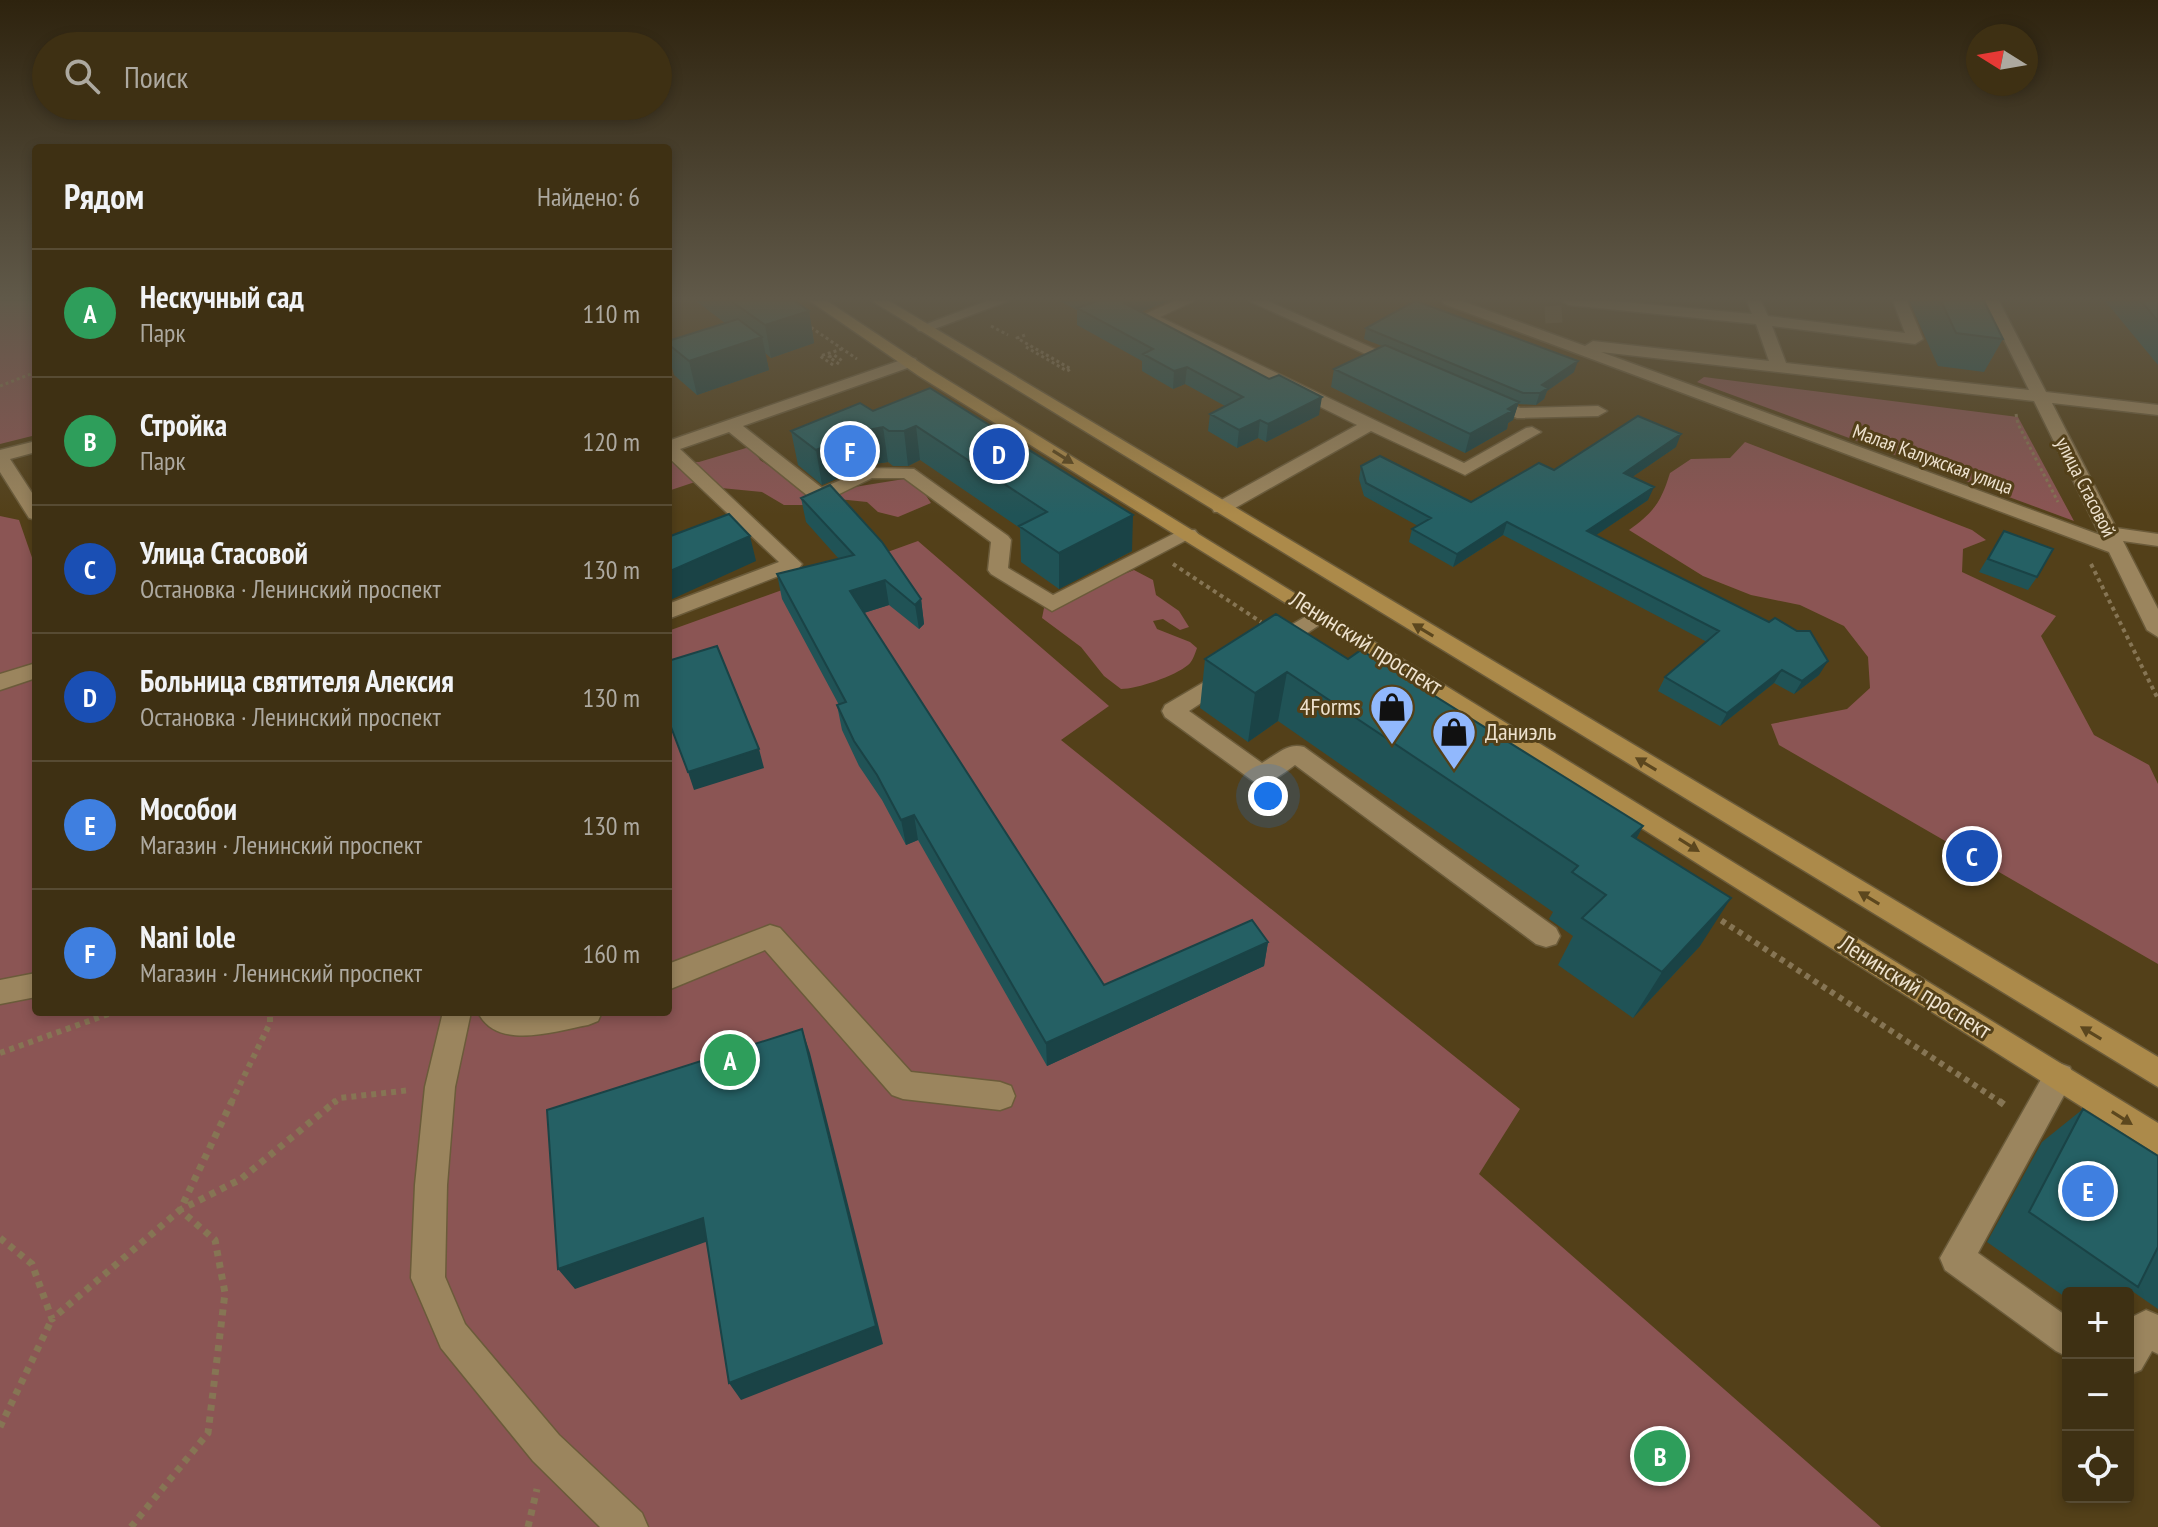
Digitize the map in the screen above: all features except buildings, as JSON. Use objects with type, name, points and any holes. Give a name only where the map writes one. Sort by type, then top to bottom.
[{"type":"main road","name":"Ленинский проспект","points":[[927,372],[2158,1140]]},
{"type":"main road","name":"Ленинский проспект","points":[[997,372],[2158,1073]]},
{"type":"street","points":[[672,446],[881,372]]},
{"type":"street","points":[[1263,372],[1465,470],[1532,432]]},
{"type":"street","name":"Малая Калужская улица","points":[[1660,372],[2113,540],[2158,540]]},
{"type":"street","name":"Малая Калужская улица","points":[[1817,372],[2158,410]]},
{"type":"street","name":"улица Стасовой","points":[[2028,372],[2158,630]]},
{"type":"street","points":[[1473,394],[1517,413],[1598,411]]},
{"type":"street","points":[[1221,508],[1371,424]]},
{"type":"street","points":[[731,425],[820,496],[869,473],[908,473],[1001,540],[998,570],[1052,604],[1188,534]]},
{"type":"street","points":[[32,447],[0,457],[32,508]]},
{"type":"street","points":[[672,451],[792,564],[672,610]]},
{"type":"street","points":[[717,524],[741,515]]},
{"type":"street","points":[[1320,615],[1173,711],[1262,775],[1296,753],[1546,936]]},
{"type":"street","points":[[0,682],[32,671]]},
{"type":"street","points":[[672,976],[770,936],[903,1085],[1000,1096]]},
{"type":"street","points":[[0,992],[32,986]]},
{"type":"street","points":[[456,1016],[440,1087],[431,1185],[428,1278],[453,1336],[546,1448],[628,1527]]},
{"type":"street","points":[[500,1016],[518,1025],[566,1016]]},
{"type":"street","points":[[2059,1077],[1957,1258],[2062,1335]]},
{"type":"street","points":[[2134,1347],[2146,1328],[2158,1336]]},
{"type":"path","points":[[865,372],[871,376]]},
{"type":"path","points":[[0,386],[32,374]]},
{"type":"path","points":[[2015,407],[2018,424],[2063,512]]},
{"type":"path","points":[[1154,552],[1285,638]]},
{"type":"path","points":[[2089,560],[2158,699]]},
{"type":"path","points":[[1699,907],[2034,1124]]},
{"type":"path","points":[[0,1053],[103,1016]]},
{"type":"path","points":[[180,1210],[270,1023],[270,1016]]},
{"type":"path","points":[[0,1427],[52,1319],[180,1210],[241,1179],[340,1098],[440,1087]]},
{"type":"path","points":[[131,1527],[208,1433],[225,1293],[215,1240],[180,1210]]},
{"type":"path","points":[[0,1238],[32,1264],[52,1319]]},
{"type":"shaded area","points":[[0,372],[32,372],[32,436],[0,444]]},
{"type":"shaded area","points":[[1704,377],[2018,417],[2074,521],[1697,382]]},
{"type":"shaded area","points":[[1745,442],[1972,530],[1986,540],[1963,549],[1962,572],[2056,616],[2041,636],[2094,735],[2149,765],[2158,784],[2158,964],[1779,745],[1771,724],[1847,709],[1870,688],[1868,657],[1844,626],[1800,605],[1751,595],[1703,576],[1629,530],[1656,506],[1670,473],[1691,459],[1730,458]]},
{"type":"shaded area","points":[[746,448],[753,449],[760,460],[794,483],[848,488],[904,479],[923,491],[931,503],[898,517],[878,512],[867,502],[838,499],[819,505],[784,505],[762,492],[721,488],[698,481],[672,490],[672,461],[699,462]]},
{"type":"shaded area","points":[[0,516],[19,520],[32,557],[32,1016],[672,1016],[672,630],[918,541],[1109,706],[1061,740],[1520,1109],[1479,1174],[1881,1527],[0,1527]]},
{"type":"shaded area","points":[[1134,570],[1153,580],[1156,595],[1179,611],[1189,627],[1180,630],[1163,619],[1153,621],[1157,629],[1190,642],[1197,648],[1189,664],[1182,669],[1146,684],[1121,689],[1104,676],[1081,647],[1042,618],[1044,608],[1053,603]]},
{"type":"place","name":"Nani lole","points":[[850,451]]},
{"type":"place","name":"Больница святителя Алексия","points":[[999,454]]},
{"type":"place","name":"4Forms","points":[[1392,746]]},
{"type":"place","name":"Даниэль","points":[[1454,771]]},
{"type":"place","name":"Улица Стасовой","points":[[1972,856]]},
{"type":"place","name":"Нескучный сад","points":[[730,1060]]},
{"type":"place","name":"Мособои","points":[[2088,1191]]},
{"type":"place","name":"Стройка","points":[[1660,1456]]}]
